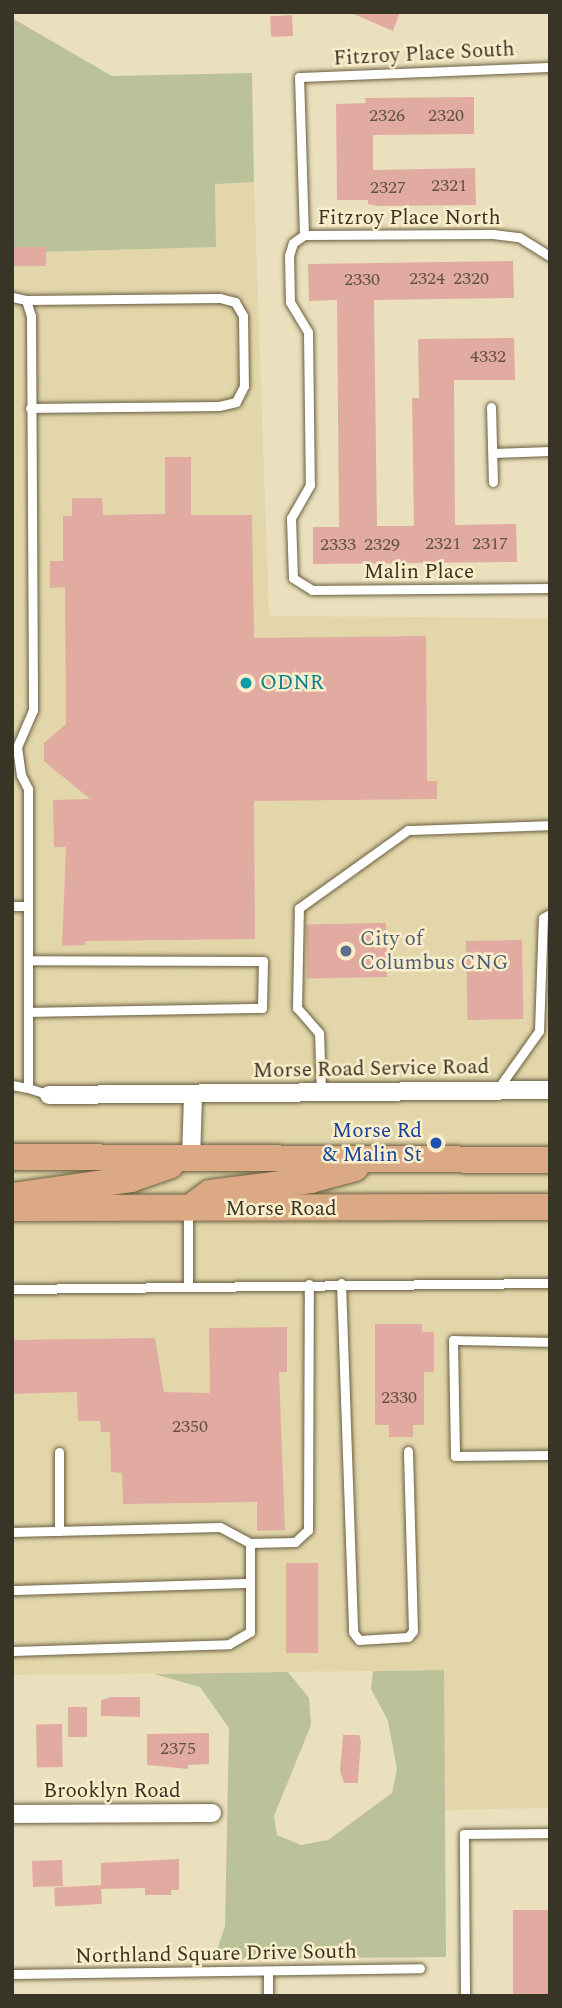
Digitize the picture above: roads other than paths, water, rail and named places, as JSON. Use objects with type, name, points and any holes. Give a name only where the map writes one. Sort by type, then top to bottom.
[{"type":"main road","points":[[12,1157],[550,1160]]},
{"type":"main road","points":[[12,1196],[131,1179],[191,1158]]},
{"type":"main road","points":[[188,1209],[210,1193],[311,1180],[391,1159]]},
{"type":"main road","name":"Morse Road","points":[[12,1208],[550,1207]]},
{"type":"street","name":"Morse Road Service Road","points":[[49,1095],[550,1090]]},
{"type":"street","points":[[191,1158],[193,1094]]},
{"type":"street","name":"Brooklyn Road","points":[[12,1814],[212,1813]]},
{"type":"lane","name":"Fitzroy Place South","points":[[304,235],[299,77],[550,67]]},
{"type":"lane","name":"Fitzroy Place North","points":[[304,235],[493,234],[519,237],[550,256]]},
{"type":"lane","name":"Malin Place","points":[[304,235],[293,243],[289,255],[290,302],[308,332],[310,485],[291,518],[293,578],[312,590],[550,588]]},
{"type":"lane","points":[[12,297],[26,300],[220,298],[235,302],[243,316],[244,386],[236,402],[218,407],[30,408]]},
{"type":"lane","points":[[26,300],[30,316],[33,710],[17,747],[21,775],[28,789],[28,1088]]},
{"type":"lane","points":[[491,407],[493,482]]},
{"type":"lane","points":[[493,453],[550,451]]},
{"type":"lane","points":[[321,1092],[318,1033],[298,1008],[299,908],[408,830],[550,825]]},
{"type":"lane","points":[[12,906],[28,906]]},
{"type":"lane","points":[[497,1090],[540,1031],[543,918],[550,915]]},
{"type":"lane","points":[[28,960],[263,961],[262,1008],[28,1012]]},
{"type":"lane","points":[[12,1085],[49,1095]]},
{"type":"lane","points":[[188,1209],[188,1285]]},
{"type":"lane","points":[[12,1289],[341,1283],[550,1283]]},
{"type":"lane","points":[[341,1283],[353,1632],[359,1640],[408,1637],[413,1631],[408,1451]]},
{"type":"lane","points":[[12,1532],[220,1527],[250,1543],[295,1542],[308,1530],[309,1284]]},
{"type":"lane","points":[[550,1342],[453,1340],[454,1456],[550,1455]]},
{"type":"lane","points":[[59,1452],[59,1531]]},
{"type":"lane","points":[[12,1651],[229,1644],[250,1632],[250,1543]]},
{"type":"lane","points":[[12,1590],[248,1583]]},
{"type":"lane","points":[[465,1996],[464,1834],[550,1833]]},
{"type":"lane","name":"Northland Square Drive South","points":[[12,1974],[420,1968]]},
{"type":"lane","points":[[268,1971],[268,1996]]},
{"type":"place","name":"ODNR","points":[[246,683]]},
{"type":"place","name":"City of Columbus CNG","points":[[346,951]]},
{"type":"place","name":"Morse Rd & Malin St","points":[[436,1143]]}]
